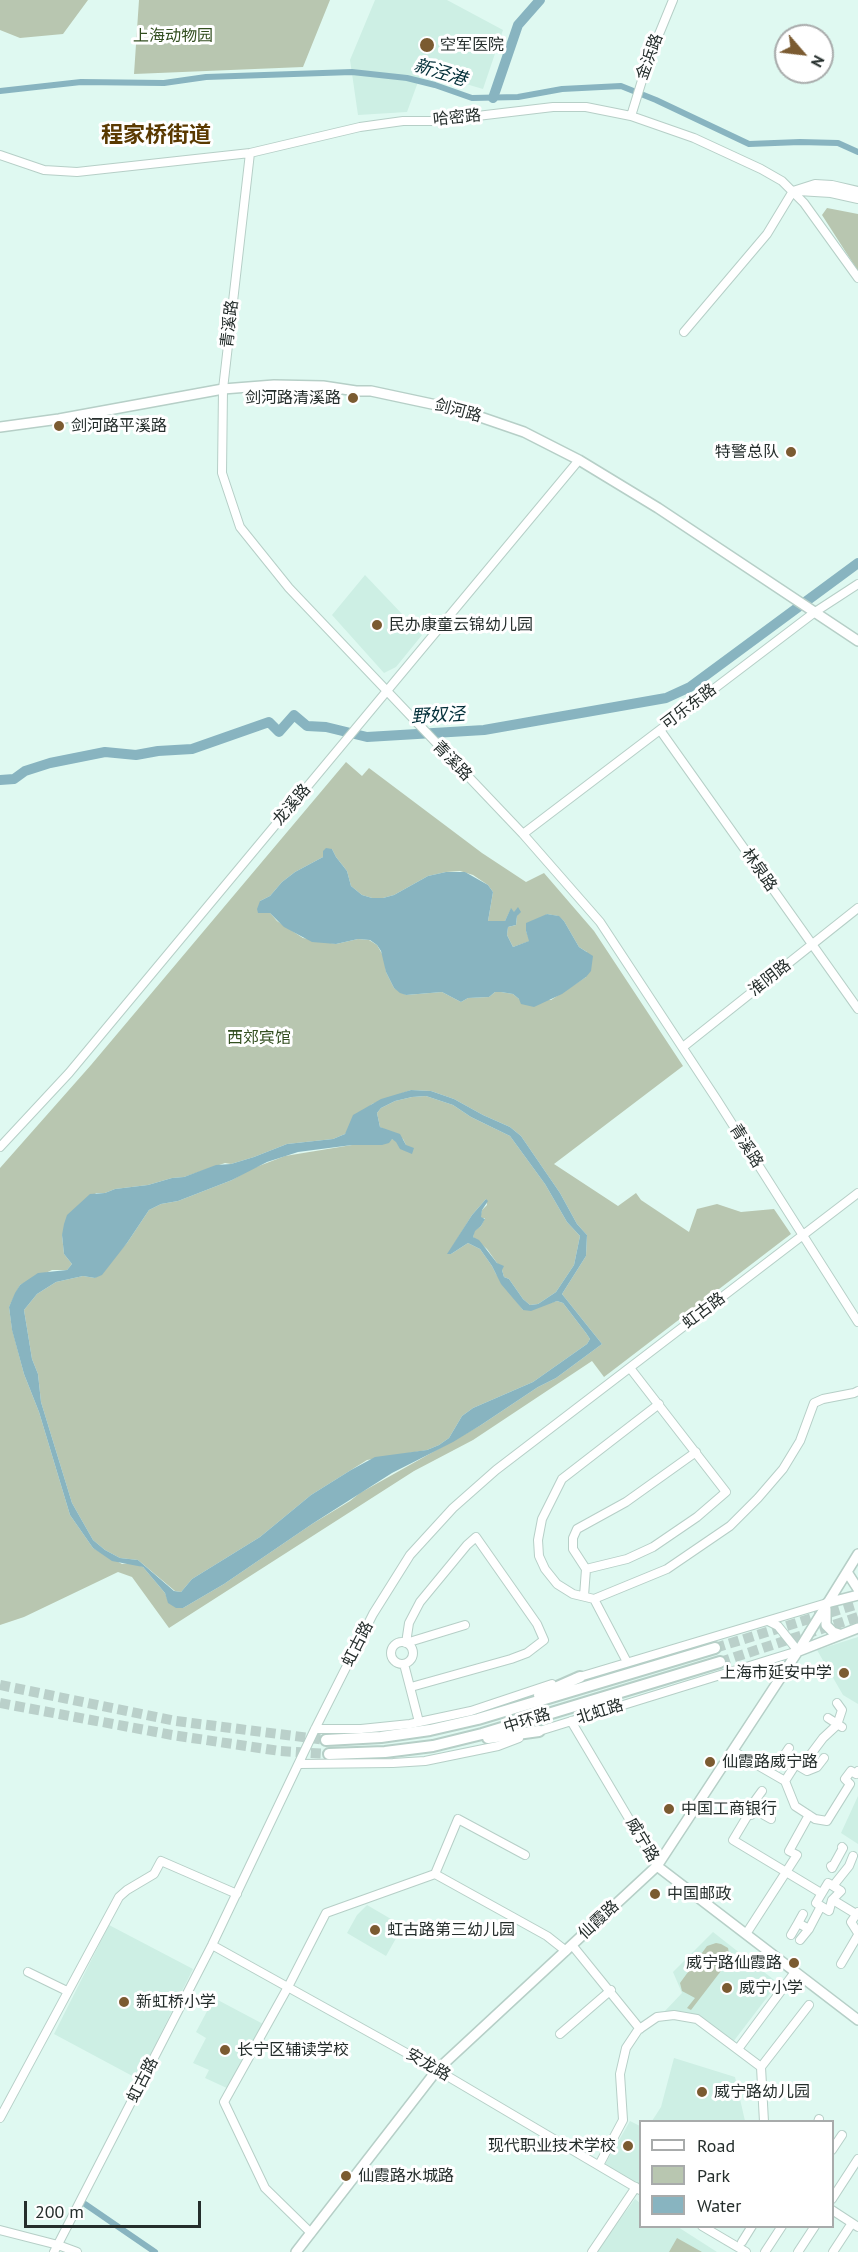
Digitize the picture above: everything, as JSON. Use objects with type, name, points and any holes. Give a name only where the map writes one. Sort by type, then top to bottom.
[{"type":"highway","name":"中环路","points":[[326,1740],[381,1737],[430,1730],[488,1716],[715,1648]]},
{"type":"highway","name":"中环路","points":[[328,1754],[385,1752],[443,1744],[720,1662]]},
{"type":"highway","points":[[488,1716],[580,1677]]},
{"type":"highway","points":[[443,1744],[539,1731]]},
{"type":"main road","name":"剑河路","points":[[0,427],[223,389],[274,385],[323,386],[371,391],[416,400],[492,420],[524,432],[579,460],[658,507],[858,641]]},
{"type":"main road","name":"仙霞路","points":[[296,2252],[437,2070],[657,1866],[798,1651],[858,1554]]},
{"type":"main road","points":[[847,1572],[858,1589]]},
{"type":"main road","points":[[838,1634],[825,1625],[827,1603],[858,1594]]},
{"type":"main road","name":"北虹路","points":[[798,1651],[858,1628]]},
{"type":"main road","name":"威宁路","points":[[657,1866],[858,2020]]},
{"type":"street","name":"金浜路","points":[[631,116],[641,80],[673,0]]},
{"type":"street","name":"哈密路","points":[[0,154],[44,170],[77,172],[250,153],[360,127],[403,121],[435,121],[561,107],[586,107],[631,116],[694,138],[761,169],[794,191],[858,279]]},
{"type":"street","name":"青溪路","points":[[250,153],[223,389],[222,473],[240,527],[289,588],[585,902],[683,1047],[858,1322]]},
{"type":"street","points":[[684,332],[767,234],[794,191],[815,184],[858,191]]},
{"type":"street","points":[[794,191],[831,193],[858,199]]},
{"type":"street","name":"龙溪路","points":[[0,1148],[69,1073],[579,460]]},
{"type":"street","name":"可乐东路","points":[[523,834],[815,612],[858,584]]},
{"type":"street","name":"林泉路","points":[[660,730],[858,1010]]},
{"type":"street","name":"淮阴路","points":[[683,1047],[858,908]]},
{"type":"street","name":"虹古路","points":[[56,2248],[212,1945],[315,1729],[373,1614],[404,1563],[453,1508],[496,1470],[858,1193]]},
{"type":"street","points":[[586,1569],[627,1559],[653,1547],[697,1517],[726,1492],[630,1368]]},
{"type":"street","points":[[659,1404],[562,1479],[542,1519],[538,1540],[539,1556],[545,1569],[557,1584],[573,1594],[594,1599],[667,1569],[730,1526],[759,1498],[783,1469],[800,1441],[814,1403],[823,1398],[858,1391]]},
{"type":"street","points":[[584,1596],[586,1569],[573,1549],[573,1538],[577,1529],[626,1502],[696,1452]]},
{"type":"street","points":[[406,1643],[409,1623],[420,1602],[476,1537],[537,1624],[544,1640],[527,1653],[511,1659],[411,1688]]},
{"type":"street","points":[[594,1599],[627,1662]]},
{"type":"street","points":[[315,1729],[361,1729],[419,1722],[471,1712],[554,1684],[827,1603]]},
{"type":"street","points":[[768,1621],[778,1626],[798,1651]]},
{"type":"street","points":[[406,1643],[411,1647],[413,1654],[411,1661],[405,1665],[394,1662],[391,1651],[398,1643],[406,1643],[465,1625]]},
{"type":"street","name":"北虹路","points":[[298,1764],[425,1761],[498,1746],[539,1731],[798,1651]]},
{"type":"street","points":[[405,1665],[419,1722]]},
{"type":"street","points":[[837,1703],[842,1710],[840,1725]]},
{"type":"street","points":[[828,1718],[840,1725]]},
{"type":"street","name":"威宁路","points":[[572,1721],[657,1866]]},
{"type":"street","points":[[785,1781],[799,1759],[803,1760],[812,1754],[820,1736],[840,1725]]},
{"type":"street","points":[[778,1765],[789,1748]]},
{"type":"street","points":[[733,1751],[785,1781],[795,1806],[815,1819],[827,1821],[850,1784],[845,1779],[851,1772],[856,1774],[858,1771]]},
{"type":"street","points":[[783,1756],[807,1771],[817,1767],[824,1758]]},
{"type":"street","points":[[762,1791],[733,1840],[821,1893]]},
{"type":"street","points":[[753,1809],[771,1819]]},
{"type":"street","points":[[746,1934],[797,1855],[789,1851],[809,1815]]},
{"type":"street","points":[[311,2232],[265,2188],[224,2102],[288,1988],[326,1913],[435,1874],[458,1819],[525,1855]]},
{"type":"street","points":[[831,1866],[832,1868],[842,1848]]},
{"type":"street","points":[[833,1886],[849,1866],[853,1856]]},
{"type":"street","points":[[837,1859],[849,1866]]},
{"type":"street","points":[[0,2118],[119,1897],[154,1874],[161,1861],[237,1894]]},
{"type":"street","points":[[435,1874],[569,1948],[611,1990],[640,2029]]},
{"type":"street","points":[[828,1883],[841,1891],[833,1900],[829,1911],[816,1903],[821,1893],[828,1883]]},
{"type":"street","points":[[833,1900],[857,1913],[851,1922],[857,1932],[841,1964]]},
{"type":"street","points":[[800,1940],[809,1929],[821,1906]]},
{"type":"street","points":[[791,1935],[803,1914]]},
{"type":"street","points":[[798,1923],[809,1929]]},
{"type":"street","name":"安龙路","points":[[212,1945],[437,2070],[638,2189]]},
{"type":"street","points":[[28,1972],[67,1991]]},
{"type":"street","points":[[738,2049],[795,1972]]},
{"type":"street","points":[[560,2034],[611,1990]]},
{"type":"street","points":[[764,2120],[761,2067],[809,2005]]},
{"type":"street","points":[[599,2165],[623,2120],[620,2074],[626,2048],[640,2029],[657,2017],[686,2016],[697,2019],[761,2067]]},
{"type":"street","points":[[834,2147],[842,2136]]},
{"type":"street","points":[[834,2195],[858,2159]]},
{"type":"street","points":[[592,2252],[638,2189]]},
{"type":"street","points":[[833,2252],[856,2225],[834,2211]]},
{"type":"street","points":[[705,2228],[746,2252]]},
{"type":"street","points":[[742,2241],[751,2228]]},
{"type":"street","points":[[765,2252],[781,2228]]},
{"type":"street","points":[[798,2252],[814,2228]]},
{"type":"street","points":[[0,2230],[56,2248],[77,2252]]},
{"type":"shaded area","name":"空军医院","points":[[375,0],[447,0],[503,30],[483,89],[422,71],[407,112],[358,115],[350,60]]},
{"type":"shaded area","name":"民办康童云锦幼儿园","points":[[365,575],[422,635],[396,667],[384,673],[332,615]]},
{"type":"shaded area","name":"上海市延安中学","points":[[858,1637],[858,1704],[843,1695],[817,1650]]},
{"type":"shaded area","points":[[858,1796],[858,1844],[841,1833]]},
{"type":"shaded area","name":"虹古路第三幼儿园","points":[[367,1905],[403,1926],[386,1956],[347,1933],[357,1915]]},
{"type":"shaded area","name":"新虹桥小学","points":[[109,1925],[193,1969],[138,2079],[54,2034]]},
{"type":"shaded area","name":"威宁小学","points":[[713,1932],[778,1983],[733,2042],[696,2016],[664,2012],[682,1993],[673,1972]]},
{"type":"shaded area","name":"长宁区辅读学校","points":[[214,1998],[265,2025],[229,2089],[205,2078],[209,2070],[193,2063],[206,2038],[196,2032]]},
{"type":"shaded area","name":"威宁路幼儿园","points":[[674,2058],[735,2077],[745,2120],[653,2120],[661,2107]]},
{"type":"shaded area","name":"现代职业技术学校","points":[[630,2121],[639,2126],[639,2186],[604,2166]]},
{"type":"shaded area","points":[[635,2199],[639,2202],[639,2228],[680,2228],[717,2252],[596,2252]]},
{"type":"green space","points":[[0,0],[88,0],[63,34],[20,38],[0,30]]},
{"type":"green space","name":"上海动物园","points":[[139,0],[330,0],[303,67],[134,74]]},
{"type":"green space","points":[[827,208],[858,214],[858,271],[822,215]]},
{"type":"green space","name":"西郊宾馆","points":[[346,762],[362,776],[369,768],[482,853],[526,882],[544,873],[594,931],[683,1066],[554,1164],[618,1206],[636,1193],[641,1200],[689,1232],[697,1209],[717,1204],[741,1212],[774,1209],[791,1234],[604,1377],[592,1361],[473,1440],[414,1471],[169,1628],[132,1577],[118,1572],[24,1617],[0,1625],[0,1168],[91,1065]],"holes":[[[332,849],[347,871],[351,886],[362,895],[372,898],[394,895],[428,876],[460,871],[473,875],[488,885],[493,892],[488,921],[505,921],[511,909],[514,913],[518,908],[516,925],[508,927],[507,935],[513,947],[530,941],[526,931],[547,914],[558,916],[564,921],[579,947],[587,952],[586,977],[551,1000],[519,999],[513,994],[501,992],[495,992],[489,997],[468,998],[461,1002],[442,992],[406,995],[394,988],[386,972],[385,959],[377,945],[369,940],[358,939],[336,944],[303,938],[277,921],[260,901],[270,896],[295,872],[323,857]],[[411,1090],[431,1091],[454,1099],[510,1127],[521,1136],[560,1193],[577,1224],[587,1235],[586,1256],[562,1294],[602,1344],[556,1378],[538,1387],[481,1425],[360,1493],[224,1584],[183,1608],[169,1603],[165,1593],[143,1567],[131,1563],[122,1564],[93,1548],[70,1515],[39,1412],[24,1374],[12,1329],[9,1307],[20,1285],[52,1270],[67,1270],[72,1264],[64,1254],[62,1235],[96,1193],[184,1177],[225,1163],[231,1164],[254,1157],[287,1144],[333,1139],[345,1134],[372,1104]]]},
{"type":"green space","points":[[426,1096],[453,1105],[471,1117],[510,1136],[545,1184],[567,1222],[580,1236],[574,1265],[556,1292],[538,1304],[530,1305],[523,1299],[509,1279],[504,1277],[502,1270],[487,1249],[473,1237],[474,1231],[481,1226],[485,1218],[480,1218],[482,1210],[487,1205],[486,1199],[472,1215],[448,1254],[468,1243],[480,1249],[523,1310],[557,1301],[563,1303],[590,1339],[587,1344],[533,1382],[473,1408],[462,1416],[449,1438],[439,1445],[427,1450],[367,1460],[311,1495],[260,1537],[192,1579],[181,1592],[175,1591],[138,1560],[120,1558],[105,1550],[93,1540],[72,1503],[41,1402],[38,1374],[32,1359],[24,1310],[37,1294],[56,1282],[83,1276],[95,1278],[127,1243],[149,1210],[161,1204],[178,1201],[285,1156],[352,1145],[369,1145],[392,1139],[406,1145],[403,1139],[380,1127],[377,1113],[381,1108],[395,1101]]},
{"type":"green space","points":[[716,1943],[728,1948],[729,1953],[734,1954],[691,2010],[687,2008],[695,1998],[682,1991],[680,1983],[707,1946]]},
{"type":"green space","points":[[677,2238],[702,2252],[669,2252]]},
{"type":"water","points":[[326,848],[332,849],[347,871],[351,886],[362,895],[372,898],[394,895],[428,876],[446,872],[465,872],[488,885],[493,892],[488,921],[505,921],[511,908],[514,912],[518,907],[521,912],[517,916],[516,925],[508,927],[507,935],[513,947],[529,941],[526,923],[547,914],[559,916],[579,947],[593,956],[591,971],[562,994],[534,1007],[521,1004],[513,994],[501,992],[495,992],[489,997],[468,998],[461,1002],[442,992],[406,995],[400,993],[394,988],[386,972],[381,951],[370,940],[358,939],[336,944],[312,942],[284,927],[270,913],[258,913],[260,901],[270,896],[295,872],[323,857],[323,851]]},
{"type":"water","points":[[411,1090],[431,1091],[454,1099],[510,1127],[521,1136],[560,1193],[577,1224],[587,1235],[586,1256],[562,1294],[602,1344],[556,1378],[538,1387],[481,1425],[392,1473],[224,1584],[183,1608],[176,1608],[168,1603],[165,1593],[143,1567],[112,1561],[93,1548],[70,1515],[39,1412],[24,1374],[12,1330],[9,1307],[20,1285],[38,1273],[67,1270],[72,1264],[64,1254],[62,1235],[64,1224],[67,1215],[90,1194],[184,1177],[216,1165],[231,1164],[254,1157],[287,1144],[333,1139],[345,1134],[353,1115],[381,1099]],"holes":[[[426,1096],[453,1105],[471,1117],[510,1136],[545,1184],[567,1222],[580,1236],[574,1265],[556,1292],[538,1304],[530,1305],[523,1299],[509,1279],[504,1277],[502,1270],[504,1266],[497,1263],[479,1240],[473,1237],[485,1219],[481,1217],[482,1210],[488,1201],[486,1199],[472,1215],[447,1254],[451,1254],[468,1243],[480,1249],[501,1284],[523,1310],[531,1311],[557,1301],[563,1303],[590,1339],[587,1344],[533,1382],[473,1408],[462,1416],[449,1438],[439,1445],[427,1450],[375,1457],[351,1470],[311,1495],[260,1537],[192,1579],[181,1592],[174,1591],[138,1560],[120,1558],[105,1550],[93,1540],[72,1503],[41,1402],[38,1374],[32,1359],[24,1310],[37,1294],[56,1282],[83,1276],[95,1278],[102,1275],[149,1210],[161,1204],[178,1201],[232,1180],[267,1162],[298,1152],[352,1145],[382,1145],[389,1143],[392,1139],[400,1149],[412,1154],[414,1148],[406,1145],[400,1134],[380,1127],[377,1113],[381,1108],[395,1101]]]},
{"type":"waterway","points":[[493,98],[518,25],[540,0]]},
{"type":"waterway","name":"新泾港","points":[[0,91],[81,82],[164,83],[206,77],[352,72],[407,78],[472,98],[518,97],[562,89],[621,86],[749,144],[838,143],[858,152]]},
{"type":"waterway","name":"野奴泾","points":[[0,780],[14,779],[25,771],[50,763],[105,752],[136,755],[192,749],[269,722],[279,732],[294,715],[307,726],[326,727],[367,737],[484,730],[666,698],[690,687],[858,563]]},
{"type":"waterway","points":[[85,2204],[155,2252]]},
{"type":"tunnel","points":[[715,1648],[858,1604]]},
{"type":"tunnel","points":[[720,1662],[858,1617]]},
{"type":"tunnel","points":[[0,1685],[176,1721],[326,1740]]},
{"type":"tunnel","points":[[0,1703],[172,1735],[280,1751],[329,1754]]},
{"type":"place","name":"空军医院","points":[[427,45]]},
{"type":"place","name":"剑河路清溪路","points":[[353,398]]},
{"type":"place","name":"剑河路平溪路","points":[[59,426]]},
{"type":"place","name":"特警总队","points":[[791,452]]},
{"type":"place","name":"民办康童云锦幼儿园","points":[[377,625]]},
{"type":"place","name":"上海市延安中学","points":[[844,1673]]},
{"type":"place","name":"仙霞路威宁路","points":[[710,1762]]},
{"type":"place","name":"中国工商银行","points":[[669,1809]]},
{"type":"place","name":"中国邮政","points":[[655,1894]]},
{"type":"place","name":"虹古路第三幼儿园","points":[[375,1930]]},
{"type":"place","name":"威宁路仙霞路","points":[[794,1963]]},
{"type":"place","name":"威宁小学","points":[[727,1988]]},
{"type":"place","name":"新虹桥小学","points":[[124,2002]]},
{"type":"place","name":"长宁区辅读学校","points":[[225,2050]]},
{"type":"place","name":"威宁路幼儿园","points":[[702,2092]]},
{"type":"place","name":"现代职业技术学校","points":[[628,2146]]},
{"type":"place","name":"仙霞路水城路","points":[[346,2176]]},
{"type":"district","name":"程家桥街道","points":[[156,136]]}]
